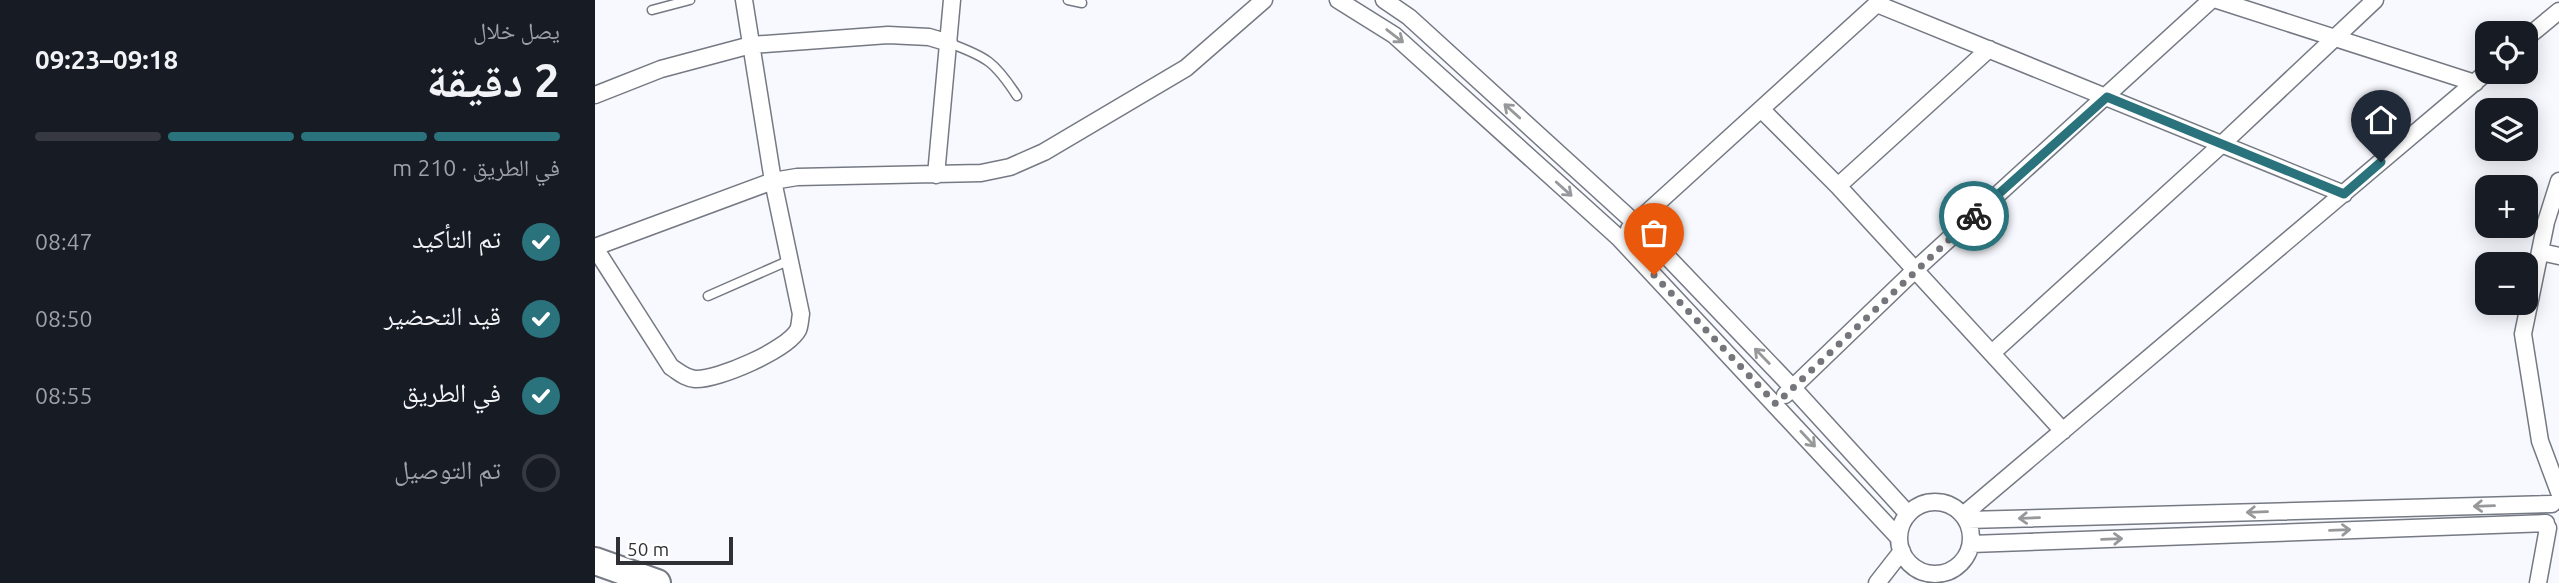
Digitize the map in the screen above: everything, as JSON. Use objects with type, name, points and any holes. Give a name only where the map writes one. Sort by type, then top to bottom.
[{"type":"main road","points":[[595,561],[657,583]]},
{"type":"street","points":[[744,0],[773,181],[801,314],[798,330],[783,345],[737,369],[699,379],[686,377],[671,367],[595,247],[773,181],[797,177],[936,175],[1010,167],[1044,152],[1185,68],[1264,0]]},
{"type":"street","points":[[936,175],[952,0]]},
{"type":"street","points":[[1338,0],[1394,35],[1619,238],[1776,404],[1900,545],[1915,567],[1934,574],[1954,568],[1967,554],[1971,544],[1971,533],[1965,517],[1946,503],[1935,502],[1916,507],[1908,514],[1900,530],[1900,545],[1877,583]]},
{"type":"street","points":[[1384,0],[1409,17],[1635,223],[1793,388],[1908,514]]},
{"type":"street","points":[[1776,404],[1916,270],[2211,0]]},
{"type":"street","points":[[2217,0],[2335,38],[2475,75]]},
{"type":"street","points":[[1992,353],[2222,144],[2375,0]]},
{"type":"street","points":[[1619,238],[1879,2],[2344,194]]},
{"type":"street","points":[[2538,29],[2559,11]]},
{"type":"street","points":[[595,94],[661,69],[751,45],[888,35],[929,37],[949,43]]},
{"type":"street","points":[[1838,186],[1989,49]]},
{"type":"street","points":[[1965,517],[2475,82]]},
{"type":"street","points":[[1761,109],[1838,186],[2063,431]]},
{"type":"street","points":[[2557,499],[2540,441],[2523,334],[2546,222],[2559,181]]},
{"type":"street","points":[[2541,252],[2559,256]]},
{"type":"street","points":[[1965,517],[2557,499]]},
{"type":"street","points":[[2538,583],[2542,553],[2551,529],[2548,512],[2557,499]]},
{"type":"street","points":[[1971,544],[2551,529]]},
{"type":"street","points":[[2542,553],[2559,555]]},
{"type":"lane","points":[[652,10],[690,0]]},
{"type":"lane","points":[[1068,0],[1082,4]]},
{"type":"lane","points":[[949,43],[989,60],[1001,72],[1017,96]]},
{"type":"lane","points":[[708,296],[790,260]]},
{"type":"way so far","points":[[1654,275],[1776,404],[1974,216]]},
{"type":"route","points":[[1974,216],[2107,97],[2344,194],[2381,162]]}]
